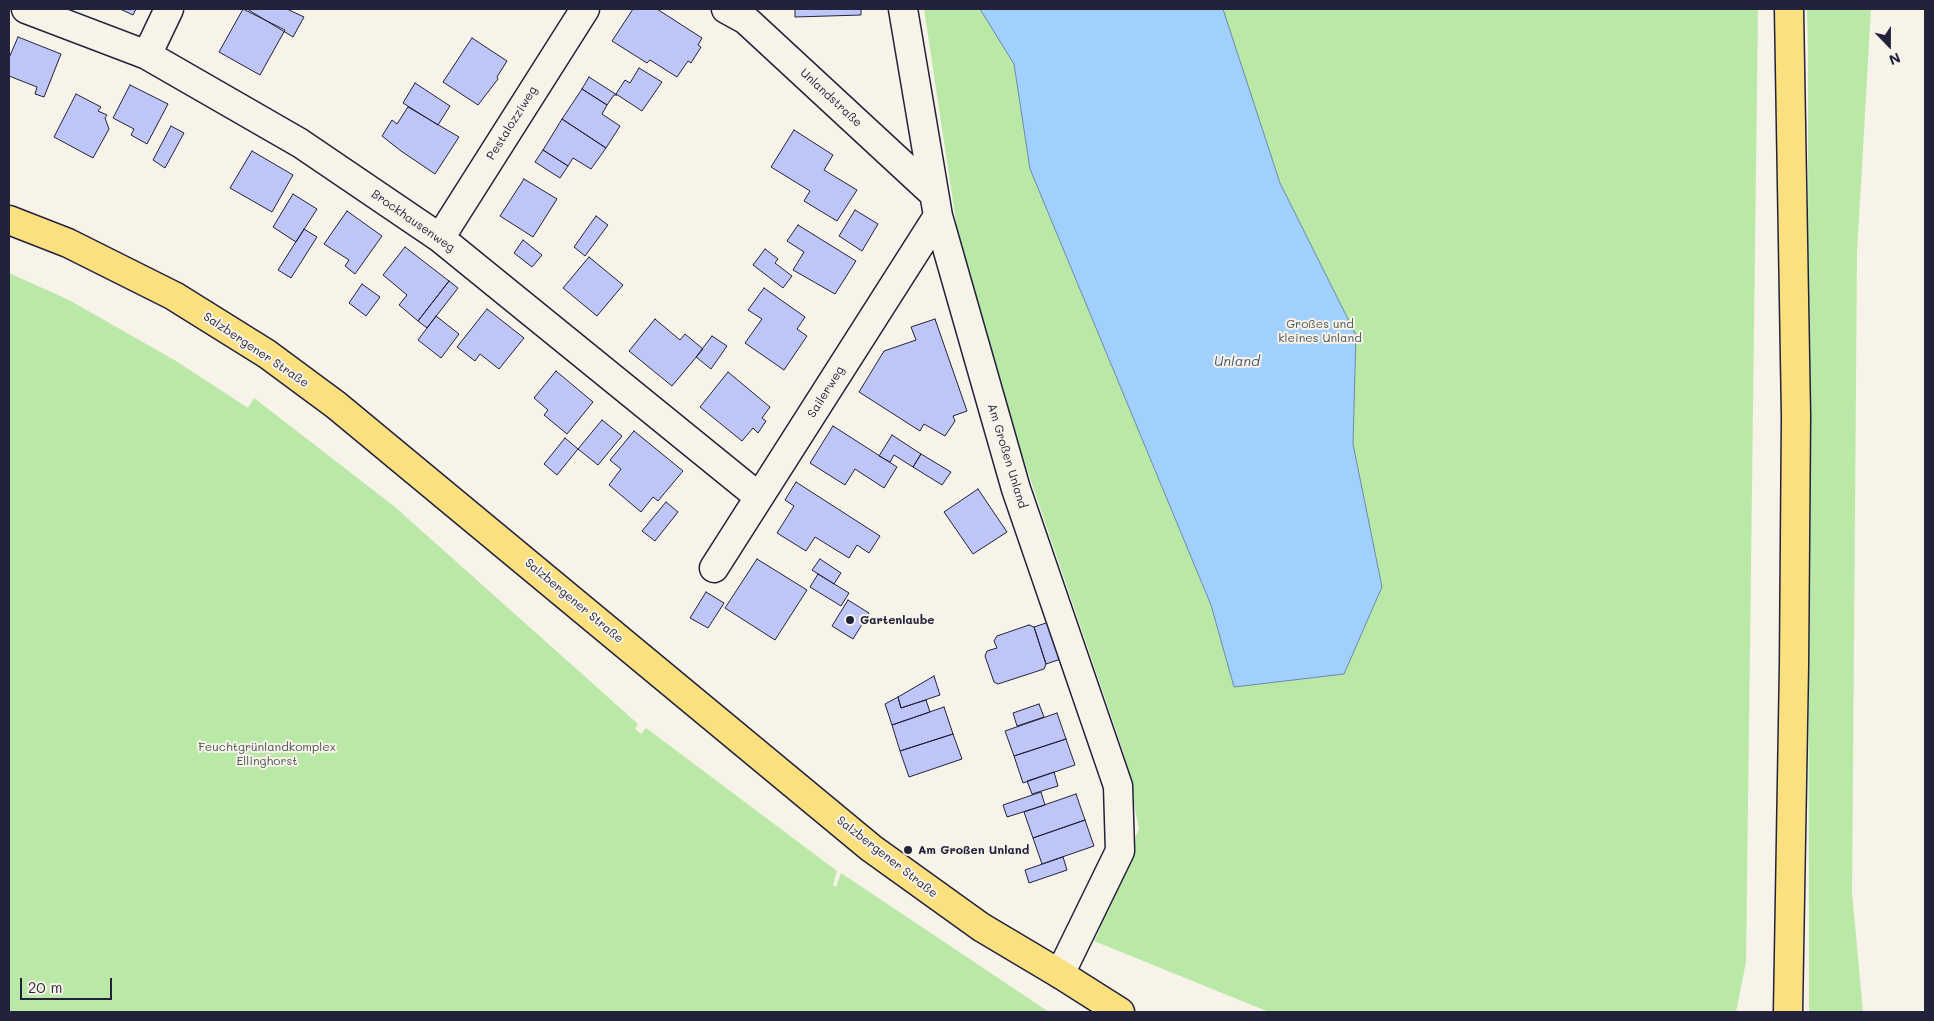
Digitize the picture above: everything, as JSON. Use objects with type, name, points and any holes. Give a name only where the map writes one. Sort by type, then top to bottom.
[{"type":"main road","points":[[1788,1012],[1796,426],[1789,9]]},
{"type":"main road","name":"Salzbergener Straße","points":[[9,220],[68,243],[174,296],[275,360],[352,417],[872,848],[981,927],[1120,1012]]},
{"type":"street","name":"Brockhausenweg","points":[[26,9],[147,55],[300,143],[440,238],[759,497]]},
{"type":"street","points":[[147,55],[169,9]]},
{"type":"street","name":"Pestalozziweg","points":[[440,238],[585,9]]},
{"type":"street","name":"Unlandstraße","points":[[726,9],[746,20],[935,204]]},
{"type":"street","name":"Am Großen Unland","points":[[903,9],[935,204],[1016,489],[1118,786],[1120,851],[1060,974]]},
{"type":"street","name":"Sailerweg","points":[[714,568],[759,497],[935,204]]},
{"type":"green space","name":"Großes und kleines Unland","points":[[924,9],[1758,9],[1746,962],[1736,1012],[1269,1012],[1094,941],[1100,929],[1095,926],[1139,829],[1124,754],[981,334],[960,248]]},
{"type":"green space","points":[[1807,9],[1871,9],[1857,253],[1852,892],[1863,1012],[1809,1012]]},
{"type":"green space","name":"Feuchtgrünlandkomplex Ellinghorst","points":[[9,273],[69,300],[176,361],[248,408],[254,398],[395,507],[638,724],[635,729],[641,734],[646,728],[837,871],[833,885],[836,887],[841,873],[1049,1012],[9,1012]]},
{"type":"water","name":"Unland","points":[[980,9],[1223,9],[1280,183],[1356,335],[1353,444],[1382,587],[1344,674],[1234,687],[1211,605],[1030,169],[1014,64]]},
{"type":"building","points":[[120,9],[136,9],[133,15]]},
{"type":"building","points":[[243,9],[285,30],[260,75],[219,52]]},
{"type":"building","points":[[247,9],[287,9],[304,17],[293,37]]},
{"type":"building","points":[[633,9],[657,9],[702,38],[698,45],[701,47],[691,63],[688,61],[677,77],[650,60],[647,63],[612,41]]},
{"type":"building","points":[[795,9],[861,9],[861,15],[795,17]]},
{"type":"building","points":[[18,37],[61,54],[44,97],[35,94],[37,87],[9,76],[9,58]]},
{"type":"building","points":[[472,38],[507,61],[497,77],[498,79],[478,105],[443,82]]},
{"type":"building","points":[[639,68],[662,82],[642,111],[616,94],[625,80],[630,83]]},
{"type":"building","points":[[589,77],[617,95],[614,95],[607,105],[582,89]]},
{"type":"building","points":[[415,83],[450,106],[438,125],[403,103]]},
{"type":"building","points":[[130,85],[168,104],[147,144],[131,135],[134,129],[113,118]]},
{"type":"building","points":[[582,89],[607,105],[602,114],[620,126],[606,148],[562,119]]},
{"type":"building","points":[[76,94],[101,107],[98,111],[107,115],[105,118],[109,129],[93,158],[54,137]]},
{"type":"building","points":[[408,107],[459,137],[435,174],[382,136],[392,120],[397,124]]},
{"type":"building","points":[[562,119],[606,148],[591,169],[573,158],[568,166],[543,150]]},
{"type":"building","points":[[171,126],[184,133],[165,168],[153,160]]},
{"type":"building","points":[[794,130],[833,155],[824,170],[857,190],[837,221],[804,201],[810,191],[771,167]]},
{"type":"building","points":[[543,150],[568,166],[560,178],[535,162]]},
{"type":"building","points":[[252,151],[293,175],[272,212],[230,188]]},
{"type":"building","points":[[524,179],[557,199],[533,237],[500,216]]},
{"type":"building","points":[[293,194],[317,209],[296,242],[273,227]]},
{"type":"building","points":[[855,210],[878,224],[862,251],[839,236]]},
{"type":"building","points":[[347,211],[382,236],[355,274],[345,266],[349,260],[324,244]]},
{"type":"building","points":[[596,216],[608,225],[585,256],[574,247]]},
{"type":"building","points":[[798,225],[856,261],[835,294],[793,270],[804,252],[787,241]]},
{"type":"building","points":[[304,229],[317,237],[291,278],[278,270]]},
{"type":"building","points":[[523,240],[542,255],[532,267],[514,253]]},
{"type":"building","points":[[405,247],[449,281],[418,321],[399,305],[407,295],[383,275]]},
{"type":"building","points":[[765,249],[778,259],[775,263],[792,276],[783,288],[753,265]]},
{"type":"building","points":[[589,257],[623,285],[597,316],[563,288]]},
{"type":"building","points":[[449,281],[458,288],[427,328],[418,321]]},
{"type":"building","points":[[362,284],[380,297],[366,316],[349,303]]},
{"type":"building","points":[[764,288],[805,317],[797,329],[807,336],[784,370],[745,343],[762,319],[748,310]]},
{"type":"building","points":[[487,309],[524,338],[499,369],[480,354],[475,361],[457,347]]},
{"type":"building","points":[[436,316],[459,334],[441,358],[418,340]]},
{"type":"building","points":[[655,319],[680,340],[685,334],[703,349],[672,386],[629,351]]},
{"type":"building","points":[[935,319],[967,411],[953,416],[955,421],[945,436],[924,424],[920,431],[859,392],[884,351],[916,340],[911,327]]},
{"type":"building","points":[[712,336],[727,346],[711,369],[696,357]]},
{"type":"building","points":[[556,371],[593,402],[567,434],[544,415],[548,410],[534,398]]},
{"type":"building","points":[[728,372],[770,407],[762,418],[766,421],[758,433],[753,428],[742,441],[700,407]]},
{"type":"building","points":[[602,420],[622,436],[598,465],[578,449]]},
{"type":"building","points":[[833,426],[897,467],[884,488],[855,469],[845,485],[810,463]]},
{"type":"building","points":[[634,431],[683,471],[658,501],[653,497],[641,512],[609,485],[621,469],[610,460]]},
{"type":"building","points":[[892,435],[921,454],[913,467],[894,455],[890,462],[879,456]]},
{"type":"building","points":[[565,438],[578,449],[557,475],[544,464]]},
{"type":"building","points":[[921,454],[951,472],[942,485],[913,467]]},
{"type":"building","points":[[796,482],[880,536],[869,553],[857,545],[849,558],[815,537],[806,551],[777,533],[794,506],[785,500]]},
{"type":"building","points":[[978,489],[1007,532],[973,554],[944,512]]},
{"type":"building","points":[[666,502],[678,512],[655,541],[642,531]]},
{"type":"building","points":[[757,559],[807,590],[775,640],[725,608]]},
{"type":"building","points":[[820,559],[841,573],[834,584],[812,570]]},
{"type":"building","points":[[818,574],[849,593],[841,606],[810,587]]},
{"type":"building","points":[[706,592],[724,603],[708,628],[690,618]]},
{"type":"building","name":"Gartenlaube","points":[[848,600],[869,613],[853,639],[832,626]]},
{"type":"building","points":[[1049,622],[1061,659],[1046,664],[1034,627]]},
{"type":"building","points":[[1029,625],[1034,627],[1046,664],[1044,669],[998,684],[994,682],[985,656],[987,651],[997,648],[994,641],[997,636]]},
{"type":"building","points":[[934,676],[940,695],[901,708],[898,697]]},
{"type":"building","points":[[898,697],[901,708],[926,700],[930,712],[892,725],[885,704]]},
{"type":"building","points":[[1039,704],[1044,717],[1017,726],[1013,713]]},
{"type":"building","points":[[944,707],[953,734],[900,751],[892,725]]},
{"type":"building","points":[[1057,713],[1066,739],[1014,756],[1005,731]]},
{"type":"building","points":[[953,734],[962,759],[909,777],[900,751]]},
{"type":"building","points":[[1066,739],[1075,765],[1023,783],[1014,756]]},
{"type":"building","points":[[1054,772],[1058,786],[1032,794],[1027,781]]},
{"type":"building","points":[[1041,792],[1045,805],[1007,817],[1003,805]]},
{"type":"building","points":[[1076,794],[1085,820],[1033,838],[1024,812]]},
{"type":"building","points":[[1085,820],[1094,846],[1042,864],[1033,838]]},
{"type":"building","points":[[1063,857],[1067,870],[1029,883],[1025,870]]},
{"type":"place","name":"Gartenlaube","points":[[850,620]]},
{"type":"place","name":"Am Großen Unland","points":[[908,850]]}]
